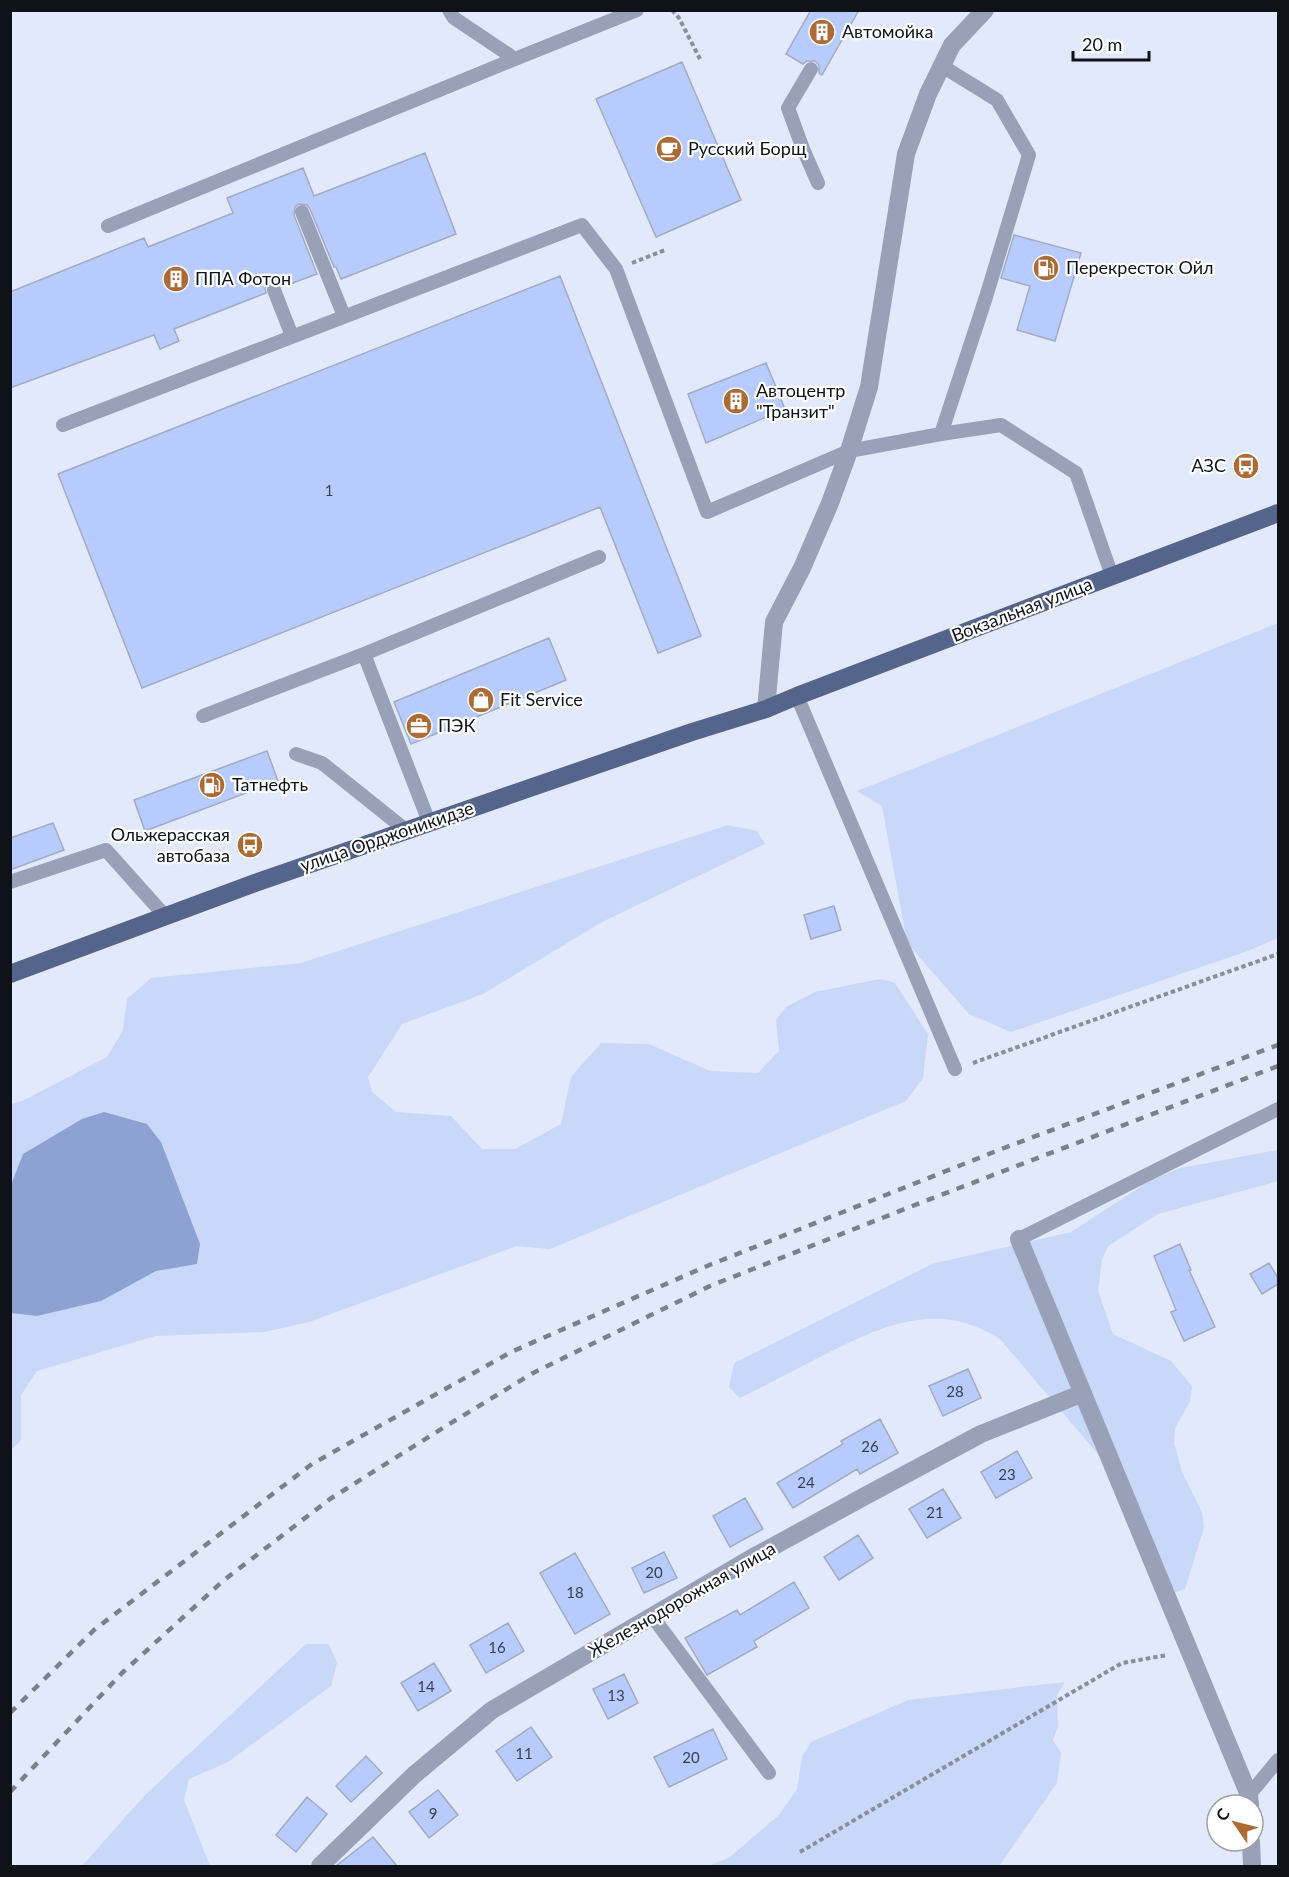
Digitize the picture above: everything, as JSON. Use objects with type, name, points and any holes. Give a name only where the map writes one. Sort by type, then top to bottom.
[{"type":"main road","name":"Вокзальная улица","points":[[766,709],[1278,513]]},
{"type":"main road","name":"улица Орджоникидзе","points":[[10,974],[429,822],[766,709]]},
{"type":"street","points":[[766,709],[774,622],[802,568],[830,503],[869,387],[906,154],[928,94],[952,45],[985,10]]},
{"type":"street","points":[[1019,1239],[1247,1793]]},
{"type":"street","name":"Железнодорожная улица","points":[[320,1866],[414,1775],[492,1710],[750,1559],[981,1434],[1083,1393]]},
{"type":"lane","points":[[449,10],[454,18],[515,59]]},
{"type":"lane","points":[[108,226],[638,10]]},
{"type":"lane","points":[[941,434],[1029,155],[997,100],[942,66]]},
{"type":"lane","points":[[812,69],[788,108],[818,183]]},
{"type":"lane","points":[[302,212],[345,316]]},
{"type":"lane","points":[[63,425],[582,225],[616,269],[707,512],[849,451],[1001,425],[1076,473],[1112,576]]},
{"type":"lane","points":[[274,290],[292,336]]},
{"type":"lane","points":[[203,716],[364,654],[599,557]]},
{"type":"lane","points":[[364,654],[429,822]]},
{"type":"lane","points":[[797,696],[955,1069]]},
{"type":"lane","points":[[296,754],[322,763],[407,831]]},
{"type":"lane","points":[[10,882],[106,849],[165,916]]},
{"type":"lane","points":[[1019,1239],[1278,1109]]},
{"type":"lane","points":[[652,1616],[769,1773]]},
{"type":"lane","points":[[1255,1793],[1278,1760]]},
{"type":"path","points":[[672,10],[690,37],[700,59]]},
{"type":"path","points":[[616,269],[665,250]]},
{"type":"path","points":[[955,1069],[1278,954]]},
{"type":"path","points":[[800,1852],[1122,1663],[1190,1651]]},
{"type":"shaded area","points":[[1278,623],[1278,938],[1248,951],[1011,1032],[969,1014],[907,943],[882,806],[857,791]]},
{"type":"shaded area","points":[[728,825],[757,831],[765,844],[602,922],[483,994],[402,1024],[368,1077],[372,1092],[396,1112],[451,1116],[482,1149],[515,1149],[561,1124],[571,1077],[601,1043],[649,1044],[710,1071],[758,1073],[779,1051],[776,1020],[786,1007],[815,992],[880,979],[895,983],[928,1034],[923,1078],[906,1101],[550,1249],[517,1246],[309,1322],[265,1332],[155,1336],[37,1371],[21,1395],[21,1440],[11,1450],[10,1104],[22,1101],[107,1057],[123,1030],[127,999],[151,978],[301,963]]},
{"type":"shaded area","points":[[104,1112],[147,1124],[161,1142],[200,1244],[197,1264],[156,1271],[101,1301],[37,1316],[11,1313],[11,1185],[23,1154],[82,1119]]},
{"type":"shaded area","points":[[1278,1150],[1278,1181],[1158,1214],[1108,1246],[1102,1260],[1098,1291],[1113,1334],[1171,1361],[1192,1386],[1190,1402],[1175,1428],[1174,1443],[1182,1472],[1202,1512],[1204,1528],[1185,1589],[1170,1594],[1123,1474],[1097,1453],[1000,1339],[980,1329],[959,1321],[944,1319],[909,1321],[860,1337],[740,1398],[729,1387],[734,1363],[932,1264],[1071,1232],[1151,1180],[1181,1168]]},
{"type":"shaded area","points":[[306,1644],[329,1644],[337,1663],[331,1686],[228,1762],[189,1779],[184,1800],[210,1866],[82,1866],[145,1795]]},
{"type":"shaded area","points":[[1065,1682],[1057,1695],[1058,1726],[1053,1740],[1061,1753],[1057,1783],[999,1866],[709,1866],[730,1857],[779,1815],[797,1789],[802,1757],[811,1742],[908,1700]]},
{"type":"building","name":"Автомойка","points":[[811,10],[859,10],[822,75],[815,61],[807,61],[803,64],[786,54]]},
{"type":"building","name":"Русский Борщ","points":[[682,62],[741,200],[656,237],[596,99]]},
{"type":"building","points":[[425,153],[456,234],[341,279],[310,209],[307,205],[299,204],[295,207],[294,215],[317,274],[282,287],[276,281],[270,282],[265,288],[266,293],[174,329],[179,341],[160,349],[154,335],[10,388],[10,292],[144,238],[148,247],[233,213],[227,198],[303,168],[314,196]]},
{"type":"building","points":[[1014,235],[1081,253],[1055,341],[1017,330],[1030,286],[1001,278]]},
{"type":"building","points":[[560,276],[701,636],[658,653],[600,507],[142,688],[58,474]]},
{"type":"building","name":"Автоцентр \"Транзит\"","points":[[766,363],[785,409],[706,443],[688,394]]},
{"type":"building","points":[[549,638],[566,680],[411,744],[394,702]]},
{"type":"building","points":[[267,751],[278,781],[145,831],[134,800]]},
{"type":"building","points":[[53,823],[64,850],[10,870],[10,838]]},
{"type":"building","points":[[834,906],[841,930],[811,939],[804,915]]},
{"type":"building","points":[[1180,1244],[1191,1270],[1189,1270],[1215,1327],[1184,1341],[1171,1312],[1176,1310],[1154,1256]]},
{"type":"building","points":[[1269,1263],[1278,1278],[1278,1284],[1262,1294],[1250,1274]]},
{"type":"building","points":[[968,1369],[981,1398],[943,1416],[929,1386]]},
{"type":"building","points":[[880,1419],[898,1453],[860,1474],[857,1469],[793,1508],[777,1483],[843,1444],[841,1441]]},
{"type":"building","points":[[1017,1451],[1032,1478],[996,1498],[981,1472]]},
{"type":"building","points":[[943,1489],[961,1518],[927,1538],[909,1509]]},
{"type":"building","points":[[745,1498],[763,1529],[730,1547],[713,1516]]},
{"type":"building","points":[[858,1535],[873,1558],[839,1580],[824,1557]]},
{"type":"building","points":[[664,1552],[677,1578],[644,1593],[632,1568]]},
{"type":"building","points":[[575,1553],[610,1614],[575,1634],[540,1573]]},
{"type":"building","points":[[794,1582],[809,1608],[754,1641],[757,1647],[707,1675],[685,1638],[737,1610],[740,1615]]},
{"type":"building","points":[[508,1623],[524,1651],[486,1673],[470,1645]]},
{"type":"building","points":[[434,1663],[451,1691],[418,1711],[401,1683]]},
{"type":"building","points":[[624,1674],[638,1703],[608,1719],[593,1689]]},
{"type":"building","points":[[531,1727],[552,1757],[517,1781],[496,1751]]},
{"type":"building","points":[[713,1729],[727,1759],[669,1787],[654,1757]]},
{"type":"building","points":[[366,1756],[382,1773],[351,1802],[336,1786]]},
{"type":"building","points":[[438,1790],[458,1815],[429,1838],[409,1812]]},
{"type":"building","points":[[307,1797],[327,1814],[296,1852],[276,1835]]},
{"type":"building","points":[[373,1837],[397,1866],[336,1866]]},
{"type":"railway","points":[[10,1713],[94,1630],[312,1464],[511,1352],[707,1266],[1004,1148],[1278,1045]]},
{"type":"railway","points":[[10,1792],[122,1673],[224,1580],[330,1499],[533,1373],[710,1286],[1278,1066]]},
{"type":"place","name":"Автомойка","points":[[822,32]]},
{"type":"place","name":"Русский Борщ","points":[[669,149]]},
{"type":"place","name":"Перекресток Ойл","points":[[1046,268]]},
{"type":"place","name":"ППА Фотон","points":[[176,279]]},
{"type":"place","name":"Автоцентр \"Транзит\"","points":[[736,401]]},
{"type":"place","name":"АЗС","points":[[1246,466]]},
{"type":"place","name":"Fit Service","points":[[481,700]]},
{"type":"place","name":"ПЭК","points":[[419,726]]},
{"type":"place","name":"Татнефть","points":[[212,785]]},
{"type":"place","name":"Ольжерасская автобаза","points":[[250,845]]}]
